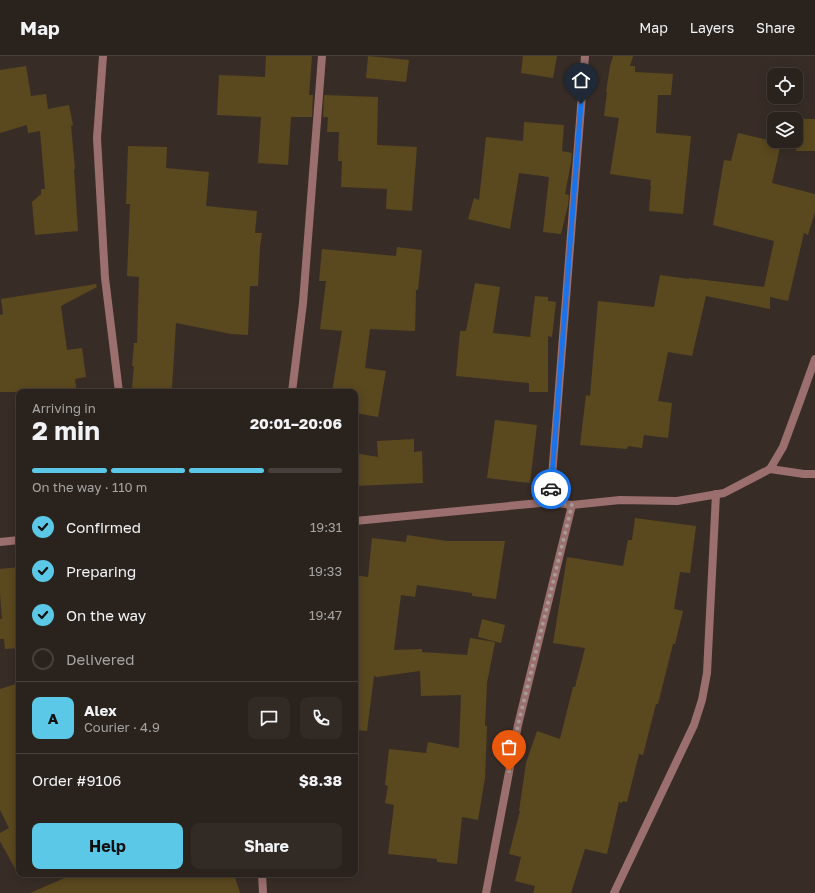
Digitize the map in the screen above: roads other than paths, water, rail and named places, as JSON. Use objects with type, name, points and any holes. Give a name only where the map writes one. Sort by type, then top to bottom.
[{"type":"street","points":[[103,56],[97,138],[104,278],[119,389]]},
{"type":"street","points":[[292,389],[303,303],[322,56]]},
{"type":"street","points":[[550,502],[585,56]]},
{"type":"street","points":[[358,521],[550,502],[572,505],[620,500],[677,501],[724,493],[770,469],[783,447],[815,359]]},
{"type":"street","points":[[770,469],[804,474],[815,474]]},
{"type":"street","points":[[614,893],[694,725],[702,700],[707,673],[716,494]]},
{"type":"street","points":[[486,893],[518,725],[572,505]]},
{"type":"street","points":[[0,542],[16,540]]},
{"type":"street","points":[[262,877],[261,884],[263,893]]}]
